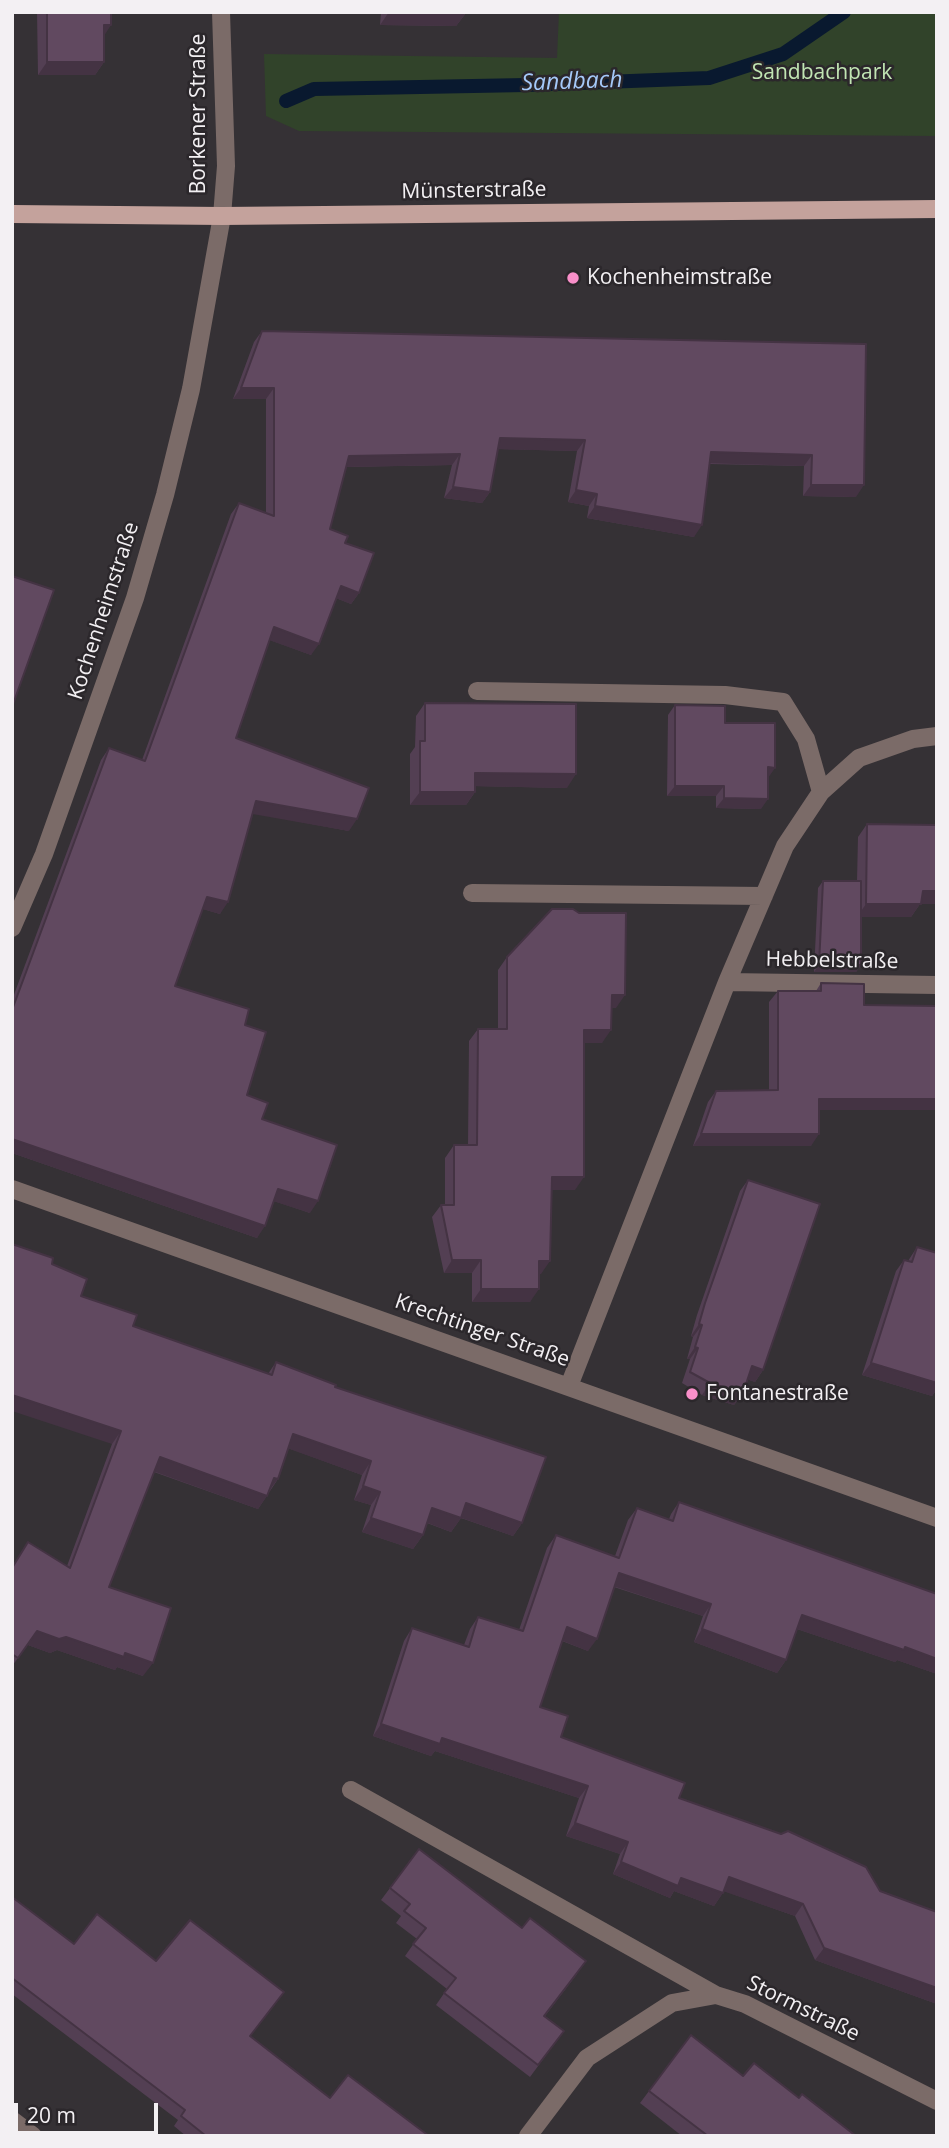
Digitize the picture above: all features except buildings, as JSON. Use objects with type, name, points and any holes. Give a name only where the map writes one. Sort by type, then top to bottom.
[{"type":"main road","name":"Münsterstraße","points":[[12,214],[222,216],[937,209]]},
{"type":"street","name":"Borkener Straße","points":[[221,12],[226,166],[222,216]]},
{"type":"street","name":"Kochenheimstraße","points":[[12,928],[44,854],[135,598],[165,495],[191,389],[222,216]]},
{"type":"street","points":[[477,691],[725,695],[783,702],[806,740],[821,792]]},
{"type":"street","points":[[569,1386],[727,982],[785,846],[821,792],[859,758],[913,740],[937,736]]},
{"type":"street","points":[[472,893],[764,897]]},
{"type":"street","name":"Hebbelstraße","points":[[727,982],[937,985]]},
{"type":"street","name":"Krechtinger Straße","points":[[12,1189],[937,1518]]},
{"type":"street","points":[[351,1790],[716,1995]]},
{"type":"street","name":"Stormstraße","points":[[528,2136],[587,2058],[672,2003],[716,1995],[745,2004],[937,2101]]},
{"type":"street","points":[[12,2120],[33,2136]]},
{"type":"green space","name":"Sandbachpark","points":[[559,12],[937,12],[937,136],[299,131],[266,116],[264,54],[557,58]]},
{"type":"waterway","name":"Sandbach","points":[[286,101],[314,89],[709,78],[783,54],[844,12]]},
{"type":"place","name":"Kochenheimstraße","points":[[573,278]]},
{"type":"place","name":"Fontanestraße","points":[[692,1394]]}]
